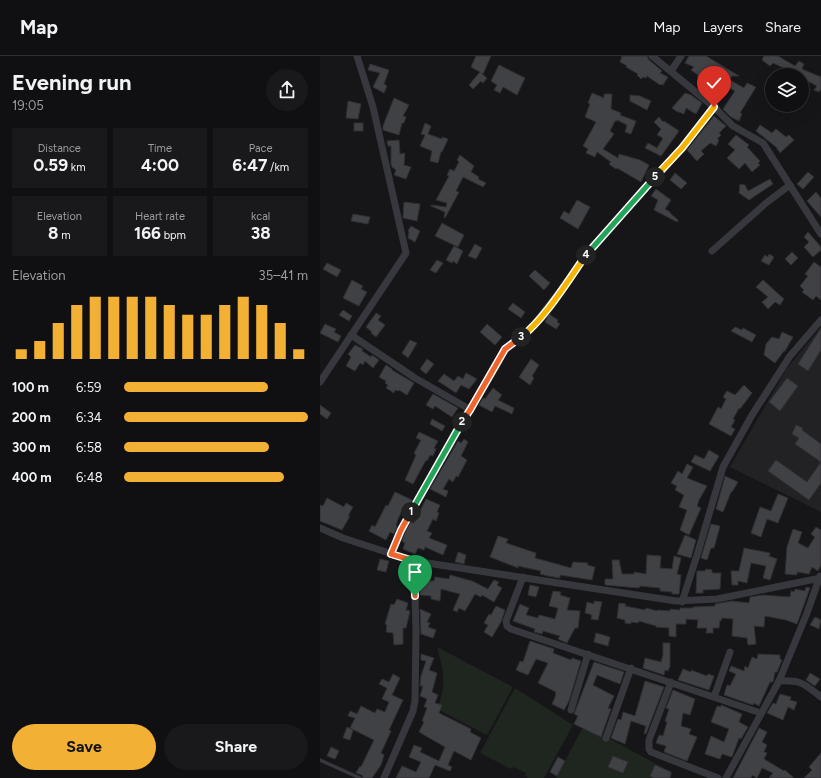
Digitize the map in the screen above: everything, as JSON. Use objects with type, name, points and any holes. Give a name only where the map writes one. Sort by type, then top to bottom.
[{"type":"street","points":[[320,382],[406,253],[373,107],[357,56]]},
{"type":"street","points":[[652,56],[714,107],[733,126],[763,143],[821,234]]},
{"type":"street","points":[[671,71],[681,56]]},
{"type":"street","points":[[391,554],[401,530],[505,349],[529,331],[561,290],[587,252],[682,148],[714,107]]},
{"type":"street","points":[[712,251],[755,213],[790,185]]},
{"type":"street","points":[[682,602],[723,467],[752,415],[786,363],[821,320]]},
{"type":"street","points":[[351,335],[415,378],[470,410]]},
{"type":"street","points":[[320,528],[342,538],[414,561],[682,602],[717,599],[820,577]]},
{"type":"street","points":[[384,778],[413,711],[415,701],[416,630],[414,561]]},
{"type":"street","points":[[523,577],[506,621],[508,626],[532,636],[631,668],[761,713]]},
{"type":"street","points":[[726,778],[778,681],[807,613],[820,577]]},
{"type":"street","points":[[714,697],[730,652]]},
{"type":"street","points":[[571,710],[588,654]]},
{"type":"street","points":[[606,738],[631,668]]},
{"type":"street","points":[[778,681],[796,681],[821,697]]},
{"type":"street","points":[[671,682],[649,740],[649,749],[651,752],[718,778]]},
{"type":"lane","points":[[320,760],[360,778]]},
{"type":"shaded area","points":[[821,327],[821,512],[730,467],[787,368]]},
{"type":"shaded area","points":[[437,647],[513,687],[487,735],[437,709],[442,692],[443,671]]},
{"type":"shaded area","points":[[515,688],[573,725],[544,778],[528,778],[525,776],[526,773],[513,767],[511,769],[480,753]]},
{"type":"shaded area","points":[[584,725],[673,773],[670,778],[556,778]]},
{"type":"building","points":[[476,56],[491,56],[483,74],[481,73],[487,78],[483,83],[481,81],[473,89],[469,85],[480,72],[471,67]]},
{"type":"building","points":[[622,56],[647,56],[649,60],[662,71],[660,73],[668,77],[663,85],[660,85],[647,76],[646,78],[643,77],[641,79],[637,75],[638,74],[620,62]]},
{"type":"building","points":[[689,56],[706,56],[739,76],[732,76],[730,80],[744,88],[747,83],[756,87],[740,113],[742,114],[739,121],[731,117],[723,109],[735,91],[717,81],[715,85],[704,79],[702,81],[697,77],[698,75],[691,70],[694,67],[685,63]]},
{"type":"building","points":[[764,56],[778,56],[795,66],[799,61],[804,64],[802,68],[784,68],[773,63],[770,66],[762,60]]},
{"type":"building","points":[[370,64],[389,70],[384,84],[387,86],[384,93],[373,87],[380,73],[368,70]]},
{"type":"building","points":[[499,65],[525,78],[517,95],[503,87],[500,93],[494,90],[497,85],[491,81]]},
{"type":"building","points":[[809,72],[821,77],[821,89],[819,92],[814,90],[817,86],[809,82]]},
{"type":"building","points":[[592,93],[604,98],[604,94],[612,94],[611,109],[621,113],[620,115],[636,121],[631,134],[625,132],[627,125],[617,120],[615,121],[610,131],[614,134],[603,149],[618,158],[619,154],[640,160],[649,165],[641,182],[617,168],[616,169],[609,164],[611,162],[597,152],[595,157],[586,153],[588,149],[583,146],[596,122],[585,117]]},
{"type":"building","points":[[685,93],[691,95],[702,103],[696,114],[686,108],[684,114],[672,108]]},
{"type":"building","points":[[630,95],[640,96],[651,101],[647,110],[630,101]]},
{"type":"building","points":[[394,98],[409,105],[403,116],[406,117],[404,123],[402,123],[399,135],[383,130],[383,126]]},
{"type":"building","points":[[348,101],[361,104],[358,119],[346,118]]},
{"type":"building","points":[[714,116],[726,126],[719,133],[721,135],[717,139],[719,140],[716,146],[710,143],[701,151],[704,154],[697,161],[687,150]]},
{"type":"building","points":[[659,117],[663,122],[664,121],[679,131],[661,156],[645,148],[648,143],[657,148],[663,138],[657,135],[661,129],[654,122]]},
{"type":"building","points":[[354,123],[363,123],[363,131],[354,131]]},
{"type":"building","points":[[425,123],[431,126],[428,134],[442,139],[442,137],[448,139],[441,152],[438,163],[430,161],[432,151],[420,146],[425,135],[421,134]]},
{"type":"building","points":[[760,125],[772,133],[776,129],[786,137],[789,135],[794,140],[780,153],[776,147],[756,131]]},
{"type":"building","points":[[736,135],[749,145],[747,147],[760,161],[758,163],[760,165],[752,172],[745,163],[739,169],[727,158],[735,150],[728,144]]},
{"type":"building","points":[[399,140],[400,154],[405,153],[404,165],[411,167],[406,179],[394,175],[396,170],[391,164],[391,146],[388,146],[387,141]]},
{"type":"building","points":[[460,155],[474,166],[471,172],[479,177],[478,179],[486,183],[483,187],[463,177],[456,191],[459,192],[445,218],[445,212],[431,205],[446,207],[447,203],[436,200],[449,176],[447,175],[450,169],[454,171],[459,162],[457,160]]},
{"type":"building","points":[[808,172],[814,177],[803,189],[797,184]]},
{"type":"building","points":[[675,173],[687,183],[681,189],[670,180]]},
{"type":"building","points":[[770,179],[773,184],[749,200],[739,193],[740,184],[745,185],[748,191]]},
{"type":"building","points":[[656,189],[671,200],[665,209],[678,220],[677,222],[654,210],[658,200],[651,196]]},
{"type":"building","points":[[816,192],[821,198],[821,217],[807,201]]},
{"type":"building","points":[[577,200],[590,207],[578,229],[560,218],[564,211],[569,214]]},
{"type":"building","points":[[404,202],[420,204],[417,221],[403,218]]},
{"type":"building","points":[[353,214],[370,217],[368,224],[351,221]]},
{"type":"building","points":[[442,223],[464,235],[458,247],[435,236]]},
{"type":"building","points":[[411,226],[420,231],[415,242],[408,238],[408,231]]},
{"type":"building","points":[[808,232],[821,247],[821,250],[813,257],[804,247],[809,242],[804,237]]},
{"type":"building","points":[[475,244],[482,248],[476,259],[468,256]]},
{"type":"building","points":[[454,246],[463,251],[457,264],[453,261],[452,263],[446,260]]},
{"type":"building","points":[[792,252],[798,258],[791,265],[785,259]]},
{"type":"building","points":[[769,254],[774,257],[769,265],[761,261],[765,255],[768,257]]},
{"type":"building","points":[[437,260],[443,263],[436,273],[430,270]]},
{"type":"building","points":[[814,262],[821,267],[821,300],[816,296],[813,300],[802,292],[804,290],[800,286],[808,276],[805,274]]},
{"type":"building","points":[[327,263],[341,270],[337,277],[323,269]]},
{"type":"building","points":[[535,270],[550,283],[544,290],[529,276]]},
{"type":"building","points":[[352,280],[363,286],[361,289],[367,292],[359,306],[343,298]]},
{"type":"building","points":[[763,280],[784,299],[780,305],[775,302],[768,309],[762,302],[768,297],[756,287]]},
{"type":"building","points":[[513,303],[525,312],[521,318],[508,309]]},
{"type":"building","points":[[343,310],[352,316],[349,321],[339,315]]},
{"type":"building","points":[[376,313],[381,316],[378,320],[385,325],[376,337],[366,327]]},
{"type":"building","points":[[549,314],[558,320],[557,322],[560,324],[556,329],[545,322]]},
{"type":"building","points":[[325,324],[336,329],[334,332],[341,336],[338,342],[320,333]]},
{"type":"building","points":[[487,324],[502,337],[495,345],[480,332]]},
{"type":"building","points":[[735,327],[742,330],[743,328],[756,335],[752,342],[731,331]]},
{"type":"building","points":[[821,328],[821,350],[808,371],[798,364]]},
{"type":"building","points":[[782,332],[793,337],[785,351],[775,363],[764,355],[766,344],[772,337],[779,339]]},
{"type":"building","points":[[410,340],[417,343],[408,358],[402,353]]},
{"type":"building","points":[[355,345],[363,349],[362,351],[371,357],[372,355],[379,360],[373,368],[365,361],[363,365],[360,363],[355,371],[346,366],[351,357],[348,354]]},
{"type":"building","points":[[427,359],[434,364],[426,374],[420,369]]},
{"type":"building","points":[[531,359],[539,365],[532,376],[534,378],[530,385],[519,377]]},
{"type":"building","points":[[386,365],[414,383],[407,395],[399,390],[395,390],[394,393],[386,388],[388,385],[385,383],[386,381],[379,377]]},
{"type":"building","points":[[466,373],[477,379],[469,389],[461,385],[456,393],[438,381],[444,374],[454,381],[458,376],[463,379]]},
{"type":"building","points":[[787,378],[798,386],[780,411],[769,402]]},
{"type":"building","points":[[744,385],[752,393],[740,409],[739,408],[733,419],[735,420],[731,427],[735,429],[731,436],[709,424],[718,407],[721,409],[726,399],[723,397],[727,391],[735,395]]},
{"type":"building","points":[[493,388],[502,395],[498,400],[514,408],[512,414],[495,406],[492,412],[479,405],[483,398],[485,399]]},
{"type":"building","points":[[433,394],[458,408],[452,417],[435,406],[433,409],[426,405]]},
{"type":"building","points":[[320,405],[331,413],[327,419],[320,414]]},
{"type":"building","points":[[432,419],[445,426],[442,431],[430,424]]},
{"type":"building","points":[[796,425],[803,428],[802,430],[821,444],[821,462],[795,444],[799,438],[792,434]]},
{"type":"building","points":[[419,432],[438,441],[434,448],[436,449],[433,456],[430,455],[427,461],[426,460],[413,484],[405,480],[416,455],[414,453],[421,440],[416,438]]},
{"type":"building","points":[[464,439],[468,442],[461,456],[467,460],[458,477],[456,476],[453,482],[449,479],[443,489],[448,491],[446,497],[430,489],[458,441],[461,443]]},
{"type":"building","points":[[709,450],[719,456],[710,471],[691,462],[695,455],[704,459]]},
{"type":"building","points":[[776,460],[807,482],[821,462],[821,483],[809,500],[768,471]]},
{"type":"building","points":[[687,464],[693,467],[687,478],[707,486],[699,500],[697,506],[701,508],[689,535],[680,530],[687,510],[679,507],[684,495],[675,490],[677,486],[671,483],[678,471],[682,474]]},
{"type":"building","points":[[725,476],[738,482],[731,492],[723,512],[716,509]]},
{"type":"building","points":[[395,492],[412,500],[409,506],[405,504],[398,519],[394,534],[390,532],[386,540],[369,531],[372,525],[375,527],[386,505],[388,506]]},
{"type":"building","points":[[778,494],[788,498],[778,523],[767,519],[761,537],[751,533],[760,507],[771,511]]},
{"type":"building","points":[[327,498],[344,507],[346,503],[353,507],[342,530],[320,521],[320,505],[323,506]]},
{"type":"building","points":[[426,499],[440,505],[437,512],[439,513],[436,521],[433,519],[427,531],[432,533],[429,538],[447,545],[443,555],[425,547],[424,550],[418,548],[415,554],[403,549],[405,543],[402,541],[405,532],[411,522],[414,523]]},
{"type":"building","points":[[711,524],[720,526],[714,548],[711,548],[707,560],[701,558]]},
{"type":"building","points":[[816,527],[821,530],[821,565],[818,571],[812,567],[809,574],[797,572],[797,575],[785,574],[787,547],[793,529],[802,532],[798,543],[808,548],[815,537],[811,534]]},
{"type":"building","points":[[685,535],[696,540],[691,558],[677,554]]},
{"type":"building","points":[[498,536],[508,539],[506,543],[536,553],[535,558],[571,568],[573,562],[588,563],[587,565],[595,567],[592,580],[560,575],[560,578],[548,576],[540,574],[541,571],[518,566],[518,568],[490,557]]},
{"type":"building","points":[[744,548],[770,553],[769,556],[777,559],[770,580],[763,578],[766,566],[751,563],[747,583],[738,581],[738,585],[732,585],[731,571],[739,571]]},
{"type":"building","points":[[458,552],[466,555],[464,564],[455,562]]},
{"type":"building","points":[[647,555],[661,556],[660,568],[672,569],[674,556],[681,558],[677,574],[681,575],[679,594],[660,591],[660,588],[605,585],[605,579],[613,579],[612,560],[619,560],[622,574],[634,574],[634,572],[646,574]]},
{"type":"building","points":[[380,559],[389,561],[386,572],[377,570]]},
{"type":"building","points":[[706,569],[712,570],[712,573],[721,573],[720,589],[703,590],[703,593],[696,593],[697,571],[705,571]]},
{"type":"building","points":[[450,575],[472,581],[488,589],[494,580],[499,582],[497,585],[502,588],[494,602],[482,595],[481,597],[475,594],[465,611],[459,608],[457,612],[453,610],[460,594],[441,589],[440,601],[431,599],[431,596],[420,595],[420,581],[434,581],[435,577],[449,579]]},
{"type":"building","points":[[530,585],[539,587],[536,597],[528,595]]},
{"type":"building","points":[[806,587],[810,588],[797,624],[786,620],[765,616],[764,627],[754,626],[756,644],[748,645],[747,638],[732,636],[733,619],[722,618],[721,621],[720,620],[719,628],[713,628],[713,633],[706,633],[707,628],[697,628],[698,620],[686,619],[686,624],[676,624],[676,637],[669,636],[669,628],[656,627],[639,621],[638,623],[631,622],[631,624],[625,623],[625,620],[617,618],[619,603],[626,604],[625,606],[645,610],[646,608],[657,611],[670,611],[670,609],[680,610],[680,608],[715,606],[715,604],[732,601],[749,603],[750,597],[763,595],[790,597],[791,591],[794,592],[795,589],[805,591]]},
{"type":"building","points":[[553,591],[561,592],[560,595],[570,598],[567,610],[580,611],[578,628],[575,628],[567,643],[558,639],[560,636],[543,631],[542,634],[534,632],[535,629],[513,621],[520,604],[529,608],[526,615],[538,618],[539,615],[555,619],[558,608],[549,606]]},
{"type":"building","points":[[397,599],[408,603],[406,610],[410,611],[406,628],[403,628],[403,644],[394,645],[393,633],[386,632],[387,625],[385,624],[391,604],[394,605]]},
{"type":"building","points":[[594,601],[602,602],[598,620],[591,619],[592,615],[585,613],[587,602],[594,604]]},
{"type":"building","points":[[496,606],[505,610],[501,622],[492,637],[484,632],[488,625],[484,623]]},
{"type":"building","points":[[420,609],[431,614],[427,622],[430,623],[428,627],[436,630],[433,638],[421,634]]},
{"type":"building","points":[[815,617],[821,620],[819,629],[810,625]]},
{"type":"building","points":[[596,633],[610,637],[608,646],[594,642]]},
{"type":"building","points":[[530,641],[554,649],[553,653],[571,660],[572,658],[581,661],[569,701],[564,710],[552,704],[556,692],[538,683],[548,663],[536,659],[528,675],[516,670],[520,661],[523,662]]},
{"type":"building","points":[[663,643],[670,643],[670,666],[668,671],[665,670],[664,675],[643,668],[645,658],[661,662],[663,655]]},
{"type":"building","points":[[421,654],[434,658],[429,670],[437,673],[432,692],[438,695],[435,703],[442,705],[439,713],[471,729],[470,732],[481,738],[471,760],[454,751],[448,765],[452,767],[450,771],[435,765],[429,778],[396,778],[402,766],[416,772],[421,762],[409,757],[414,745],[422,748],[420,752],[439,761],[445,747],[419,732],[424,722],[422,721],[427,708],[424,707],[427,699],[420,696],[423,686],[420,686],[421,676],[426,661],[421,660]]},
{"type":"building","points":[[758,654],[780,655],[780,659],[782,660],[777,672],[775,672],[773,682],[770,682],[759,706],[754,703],[753,705],[724,695],[727,685],[730,686],[736,674],[729,671],[731,666],[744,671],[745,666],[748,668],[752,657],[757,659]]},
{"type":"building","points":[[594,662],[624,672],[620,684],[597,675],[593,685],[614,696],[608,708],[611,709],[601,737],[574,724],[578,716],[574,714]]},
{"type":"building","points":[[683,669],[691,672],[691,670],[707,676],[708,674],[714,676],[709,690],[678,680]]},
{"type":"building","points":[[810,673],[820,679],[815,686],[806,680]]},
{"type":"building","points":[[393,674],[400,678],[392,695],[403,700],[389,730],[391,731],[381,753],[384,755],[381,765],[372,778],[363,778],[362,775],[356,773],[360,766],[361,767],[374,740],[350,728],[355,718],[348,716],[350,711],[357,714],[361,706],[375,713],[377,709],[385,712],[389,702],[382,699],[387,688],[379,684],[382,679],[389,682]]},
{"type":"building","points":[[645,681],[664,687],[646,734],[644,733],[646,726],[631,721],[625,744],[611,738],[618,719],[621,720],[623,712],[635,716]]},
{"type":"building","points":[[673,690],[695,699],[690,715],[683,713],[681,726],[691,729],[689,734],[697,737],[687,761],[664,752],[666,746],[656,743],[659,735],[663,736],[667,722],[665,721],[669,709],[666,708]]},
{"type":"building","points":[[780,694],[791,697],[790,700],[797,702],[794,710],[788,707],[783,720],[767,713],[773,703],[776,704]]},
{"type":"building","points":[[721,705],[742,714],[739,722],[748,727],[741,739],[739,738],[732,757],[722,754],[720,759],[705,754],[711,736],[724,742],[729,729],[711,722],[717,706],[721,707]]},
{"type":"building","points":[[347,727],[353,730],[350,740],[343,738]]},
{"type":"building","points":[[759,728],[767,732],[762,742],[767,745],[764,752],[767,753],[764,759],[784,771],[785,770],[794,778],[769,778],[773,773],[762,768],[757,778],[752,775],[751,778],[733,778]]},
{"type":"building","points":[[331,747],[339,751],[335,759],[327,756]]},
{"type":"building","points":[[821,753],[821,778],[804,778],[812,770],[809,767]]},
{"type":"building","points":[[613,756],[628,762],[623,773],[608,767]]},
{"type":"building","points":[[558,757],[565,761],[557,776],[550,772]]},
{"type":"building","points":[[655,765],[671,772],[670,778],[654,778],[650,776]]},
{"type":"route","points":[[415,596],[414,561],[391,554],[401,530],[505,349],[529,331],[561,290],[587,252],[682,148],[714,107]]}]
